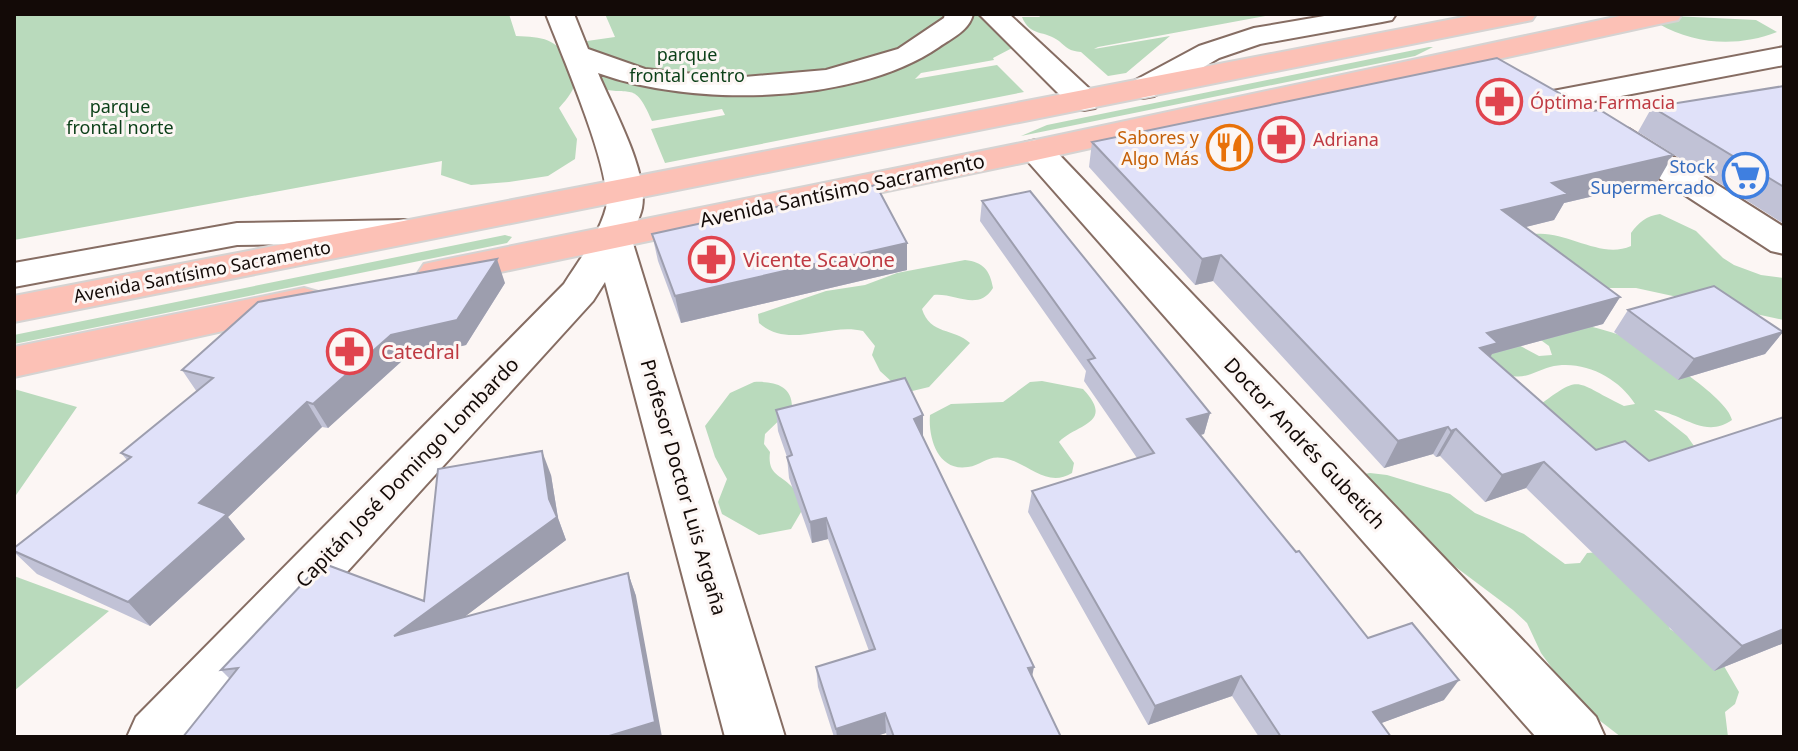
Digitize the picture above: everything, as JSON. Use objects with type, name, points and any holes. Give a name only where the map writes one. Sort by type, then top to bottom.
[{"type":"main road","name":"Avenida Santísimo Sacramento","points":[[397,281],[620,210],[1084,101],[1522,14]]},
{"type":"main road","name":"Avenida Santísimo Sacramento","points":[[14,309],[405,231],[620,210],[1036,150],[1668,14]]},
{"type":"main road","points":[[14,362],[336,294]]},
{"type":"street","name":"Profesor Doctor Luis Argaña","points":[[560,14],[620,168],[620,210],[755,737]]},
{"type":"street","points":[[574,54],[641,78],[733,87],[829,79],[908,55],[957,22],[959,14]]},
{"type":"street","points":[[993,14],[1084,101]]},
{"type":"street","points":[[1143,89],[1209,52],[1254,37],[1382,14]]},
{"type":"street","points":[[1487,53],[1784,243]]},
{"type":"street","points":[[1538,86],[1784,56]]},
{"type":"street","points":[[1599,125],[1645,117]]},
{"type":"street","name":"Doctor Andrés Gubetich","points":[[1036,150],[1575,737]]},
{"type":"street","name":"Capitán José Domingo Lombardo","points":[[157,737],[579,292],[620,210]]},
{"type":"street","points":[[14,275],[237,234],[405,231]]},
{"type":"green space","name":"parque frontal norte","points":[[14,14],[509,14],[516,36],[548,40],[565,55],[573,70],[574,87],[559,108],[577,139],[575,159],[548,176],[471,185],[441,175],[442,161],[14,240]]},
{"type":"green space","name":"parque frontal centro","points":[[605,14],[1001,14],[1016,46],[994,60],[921,73],[915,79],[997,65],[1024,92],[665,163],[651,129],[725,115],[722,109],[652,121],[635,94],[595,86],[587,41],[615,37]]},
{"type":"green space","points":[[1038,14],[1276,14],[1098,47],[1094,49],[1170,36],[1126,73],[1108,76],[1081,52],[1029,28],[1022,17],[1040,17]]},
{"type":"green space","points":[[1672,16],[1756,20],[1777,32],[1732,42],[1702,40],[1659,24]]},
{"type":"green space","points":[[1433,47],[1415,56],[1021,136],[1047,125]]},
{"type":"green space","points":[[1660,214],[1696,231],[1734,265],[1761,275],[1784,278],[1784,320],[1636,288],[1601,288],[1526,236],[1553,235],[1593,247],[1618,249],[1631,246],[1631,233],[1640,223]]},
{"type":"green space","points":[[505,235],[512,237],[507,243],[14,344],[14,335]]},
{"type":"green space","points":[[965,260],[985,268],[993,288],[981,299],[974,300],[934,295],[922,309],[936,327],[970,343],[929,387],[904,393],[880,371],[872,355],[875,346],[863,331],[850,329],[783,334],[759,323],[758,314],[826,291],[865,285],[897,273]]},
{"type":"green space","points":[[1570,321],[1625,337],[1651,351],[1703,386],[1727,410],[1732,420],[1712,427],[1702,426],[1654,410],[1687,436],[1694,446],[1691,454],[1645,486],[1533,410],[1561,390],[1578,384],[1624,406],[1635,404],[1609,378],[1586,368],[1562,365],[1525,376],[1509,375],[1445,327],[1515,343],[1539,356],[1552,355],[1549,346],[1538,338]]},
{"type":"green space","points":[[1042,381],[1083,389],[1096,410],[1090,422],[1059,442],[1074,463],[1072,473],[1054,478],[1003,458],[993,458],[968,467],[958,467],[942,459],[933,443],[930,415],[951,404],[1003,402],[1030,382]]},
{"type":"green space","points":[[754,382],[775,384],[789,394],[792,408],[765,434],[764,444],[770,452],[773,470],[794,489],[804,507],[791,529],[759,535],[722,514],[718,502],[727,479],[715,457],[705,426],[730,393]]},
{"type":"green space","points":[[14,389],[77,407],[14,498]]},
{"type":"green space","points":[[1370,473],[1450,494],[1475,513],[1524,534],[1565,564],[1580,563],[1587,553],[1602,552],[1656,599],[1670,629],[1721,661],[1739,692],[1735,704],[1725,712],[1728,737],[1621,737],[1577,703],[1541,653],[1527,623],[1433,550],[1354,476]]},
{"type":"green space","points":[[14,576],[109,611],[14,691]]},
{"type":"building","points":[[1497,58],[1591,111],[1600,110],[1673,155],[1552,183],[1568,194],[1502,210],[1620,297],[1487,333],[1498,343],[1480,348],[1596,450],[1625,441],[1649,461],[1784,417],[1784,629],[1742,646],[1544,462],[1502,475],[1456,429],[1451,431],[1448,427],[1398,441],[1221,255],[1202,259],[1092,142]]},
{"type":"building","points":[[1784,86],[1784,187],[1652,107]]},
{"type":"building","points":[[876,185],[907,243],[675,296],[652,234]]},
{"type":"building","points":[[1030,191],[1210,413],[1187,419],[1368,638],[1412,623],[1459,680],[1373,712],[1391,737],[1281,737],[1241,676],[1155,706],[1032,491],[1154,453],[1088,360],[1095,358],[982,201]]},
{"type":"building","points":[[497,259],[457,320],[391,335],[313,404],[307,402],[199,503],[227,514],[128,602],[14,551],[131,457],[121,453],[213,378],[182,370],[258,302]]},
{"type":"building","points":[[1714,286],[1783,332],[1694,359],[1628,310]]},
{"type":"building","points":[[905,378],[923,415],[914,419],[1034,667],[1028,668],[1061,737],[894,737],[885,713],[836,729],[816,667],[875,649],[826,518],[810,522],[787,457],[792,455],[776,410]]},
{"type":"building","points":[[542,451],[549,499],[557,517],[394,636],[628,573],[655,722],[606,737],[183,737],[238,668],[221,670],[322,563],[424,601],[438,469]]},
{"type":"place","name":"Óptima Farmacia","points":[[1499,102]]},
{"type":"place","name":"Adriana","points":[[1282,139]]},
{"type":"place","name":"Sabores y Algo Más","points":[[1230,147]]},
{"type":"place","name":"Stock Supermercado","points":[[1746,176]]},
{"type":"place","name":"Vicente Scavone","points":[[712,259]]},
{"type":"place","name":"Catedral","points":[[350,351]]}]
